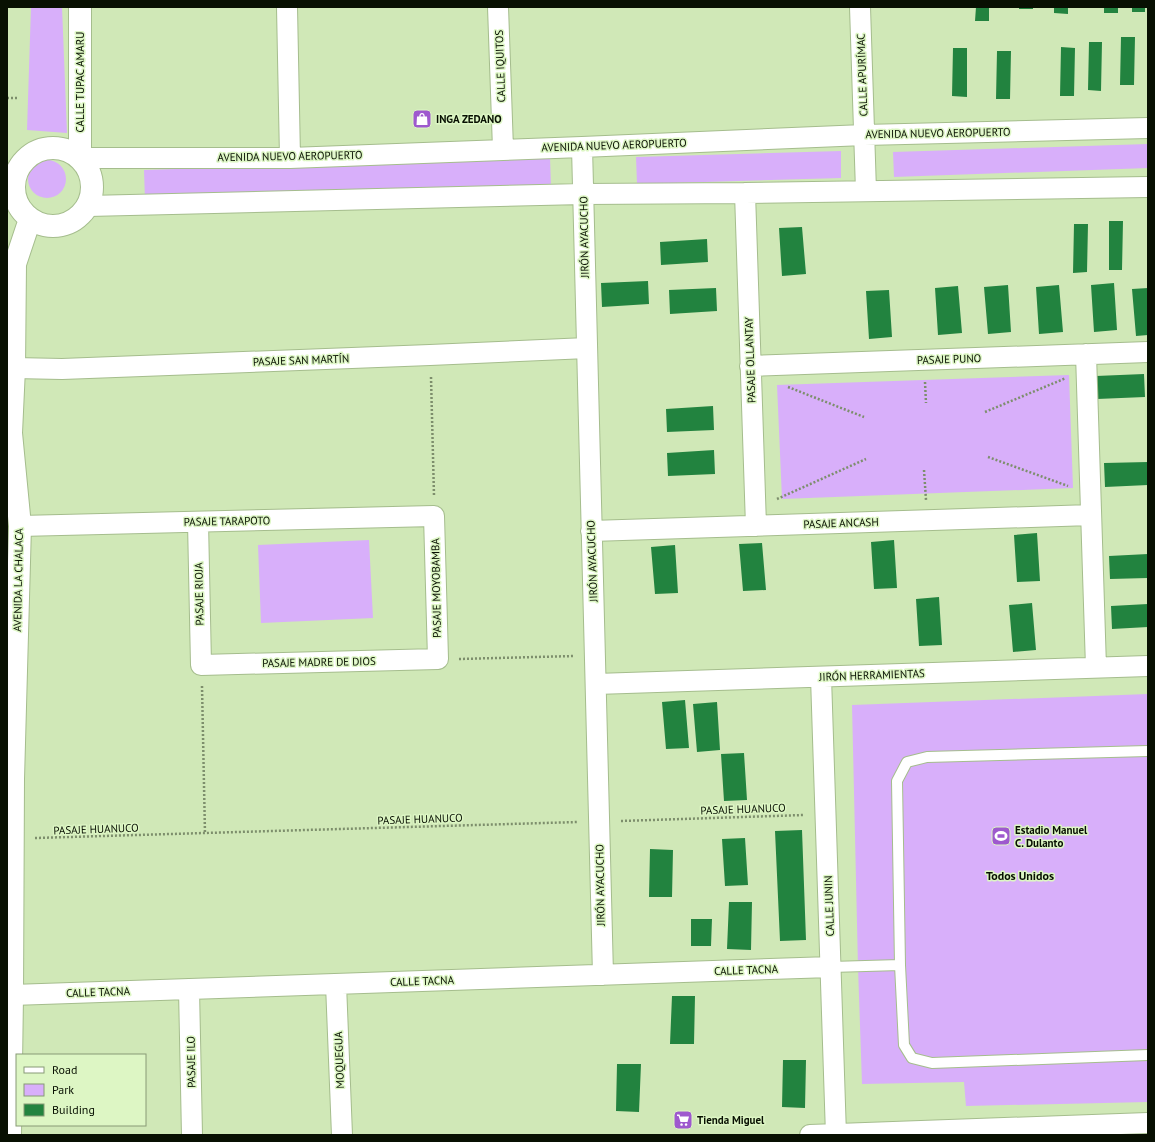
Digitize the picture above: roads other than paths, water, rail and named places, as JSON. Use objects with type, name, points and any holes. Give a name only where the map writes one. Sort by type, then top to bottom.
[{"type":"street","name":"CALLE TUPAC AMARU","points":[[80,7],[80,158]]},
{"type":"street","points":[[287,7],[290,158]]},
{"type":"street","name":"CALLE IQUITOS","points":[[498,7],[503,149]]},
{"type":"street","name":"CALLE APURÍMAC","points":[[860,7],[866,191]]},
{"type":"street","name":"AVENIDA NUEVO AEROPUERTO","points":[[80,158],[290,158],[864,135],[1148,128]]},
{"type":"street","points":[[50,147],[71,151],[80,158],[88,168],[92,181],[91,198],[88,206],[79,216],[68,223],[55,226],[42,225],[30,219],[22,210],[16,199],[14,186],[16,174],[22,163],[30,155],[39,150],[50,147]]},
{"type":"street","name":"JIRÓN AYACUCHO","points":[[582,147],[603,975]]},
{"type":"street","points":[[88,206],[583,194],[1148,187]]},
{"type":"street","name":"PASAJE OLLANTAY","points":[[745,193],[755,517]]},
{"type":"street","name":"AVENIDA LA CHALACA","points":[[9,1122],[14,839],[10,779],[20,526],[9,433],[14,368],[15,264],[30,219]]},
{"type":"street","name":"PASAJE SAN MARTÍN","points":[[14,368],[62,369],[587,348]]},
{"type":"street","name":"PASAJE PUNO","points":[[750,366],[1086,362],[1148,352]]},
{"type":"street","points":[[1086,362],[1096,667]]},
{"type":"street","name":"PASAJE ANCASH","points":[[591,532],[755,517],[927,520],[1091,515]]},
{"type":"street","name":"PASAJE TARAPOTO","points":[[20,526],[434,516]]},
{"type":"street","name":"PASAJE MOYOBAMBA","points":[[434,516],[438,659]]},
{"type":"street","name":"PASAJE RIOJA","points":[[198,522],[201,665]]},
{"type":"street","name":"PASAJE MADRE DE DIOS","points":[[201,665],[438,659]]},
{"type":"street","name":"JIRÓN HERRAMIENTAS","points":[[596,684],[1148,666]]},
{"type":"street","name":"CALLE JUNIN","points":[[821,677],[836,1135]]},
{"type":"street","name":"CALLE TACNA","points":[[12,995],[831,968]]},
{"type":"street","name":"MOQUEGUA","points":[[336,984],[342,1135]]},
{"type":"street","name":"PASAJE ILO","points":[[189,989],[192,1135]]},
{"type":"street","points":[[810,1135],[1092,1130],[1148,1123]]},
{"type":"lane","points":[[1148,751],[927,757],[907,762],[897,781],[900,965],[904,1045],[912,1058],[932,1063],[1148,1055]]},
{"type":"lane","points":[[831,968],[900,965]]},
{"type":"place","name":"INGA ZEDANO","points":[[422,119]]},
{"type":"place","name":"Estadio Manuel C. Dulanto","points":[[1001,836]]},
{"type":"place","name":"Tienda Miguel","points":[[683,1120]]},
{"type":"district","name":"Todos Unidos","points":[[1020,875]]}]
